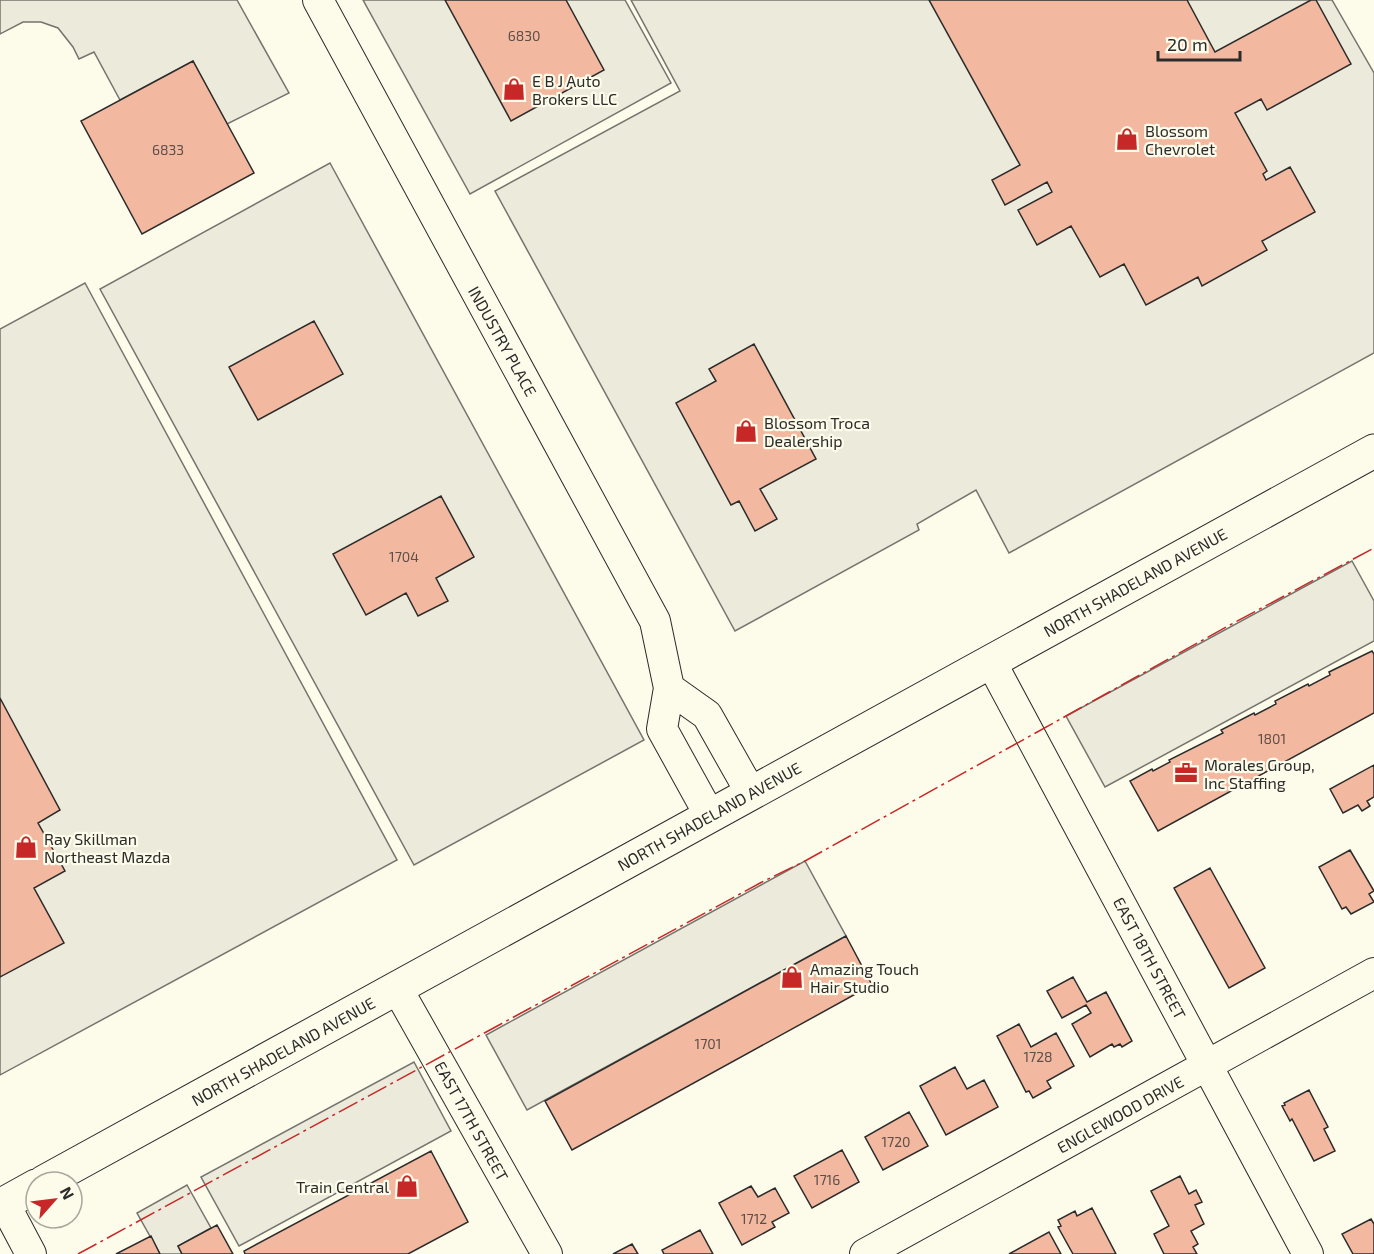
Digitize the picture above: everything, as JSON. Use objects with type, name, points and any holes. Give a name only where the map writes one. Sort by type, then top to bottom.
[{"type":"main road","name":"NORTH SHADELAND AVENUE","points":[[66,1170],[1374,451]]},
{"type":"main road","points":[[2,1205],[24,1193]]},
{"type":"street","name":"INDUSTRY PLACE","points":[[318,0],[655,621],[669,688],[662,729],[710,816]]},
{"type":"street","name":"EAST 18TH STREET","points":[[992,662],[1308,1254]]},
{"type":"street","points":[[669,688],[707,715],[751,793]]},
{"type":"street","name":"ENGLEWOOD DRIVE","points":[[865,1254],[1374,974]]},
{"type":"street","name":"EAST 17TH STREET","points":[[397,988],[547,1254]]},
{"type":"street","points":[[2,1205],[31,1254]]},
{"type":"shaded area","points":[[0,0],[237,0],[289,93],[227,124],[193,61],[120,100],[94,52],[79,59],[58,28],[41,22],[23,22],[0,34]]},
{"type":"shaded area","points":[[363,0],[625,0],[671,83],[470,194]]},
{"type":"shaded area","points":[[631,0],[1332,0],[1374,73],[1374,353],[1009,553],[976,490],[917,524],[919,530],[735,631],[495,191],[680,91]]},
{"type":"shaded area","points":[[330,163],[644,740],[414,865],[100,289]]},
{"type":"shaded area","points":[[85,283],[397,860],[0,1075],[0,329]]},
{"type":"shaded area","points":[[1352,561],[1374,601],[1374,641],[1105,787],[1066,716]]},
{"type":"shaded area","points":[[805,861],[846,936],[527,1110],[486,1035]]},
{"type":"shaded area","points":[[414,1062],[451,1131],[239,1246],[201,1177]]},
{"type":"shaded area","points":[[187,1185],[211,1228],[178,1246],[182,1254],[160,1254],[137,1213]]},
{"type":"building","points":[[445,0],[566,0],[604,70],[511,121]]},
{"type":"building","name":"Blossom Chevrolet","points":[[929,0],[1187,0],[1215,52],[1311,0],[1316,0],[1351,64],[1267,110],[1261,99],[1235,113],[1267,171],[1263,174],[1266,180],[1290,167],[1315,212],[1262,241],[1267,250],[1202,286],[1198,277],[1146,305],[1124,264],[1100,277],[1071,226],[1037,245],[1018,210],[1052,192],[1047,182],[1005,205],[992,180],[1020,165]]},
{"type":"building","points":[[193,61],[254,173],[142,234],[81,121]]},
{"type":"building","points":[[314,321],[343,374],[258,420],[229,367]]},
{"type":"building","name":"Blossom Troca Dealership","points":[[754,344],[816,459],[760,489],[777,519],[755,531],[739,501],[731,505],[676,403],[716,381],[709,369]]},
{"type":"building","points":[[441,496],[474,557],[436,578],[448,601],[418,616],[406,593],[366,615],[333,554]]},
{"type":"building","points":[[1372,651],[1374,654],[1374,713],[1158,831],[1130,781],[1170,762],[1169,760],[1223,733],[1221,730],[1254,713],[1255,715],[1276,704],[1275,701],[1308,684],[1309,686],[1330,675],[1329,672]]},
{"type":"building","name":"Ray Skillman Northeast Mazda","points":[[0,698],[60,810],[38,823],[65,871],[34,888],[64,943],[0,977]]},
{"type":"building","points":[[1374,765],[1374,797],[1367,801],[1370,806],[1362,811],[1358,805],[1343,813],[1330,789]]},
{"type":"building","points":[[1350,850],[1374,891],[1369,894],[1374,902],[1351,914],[1346,907],[1342,909],[1319,867]]},
{"type":"building","points":[[1210,868],[1265,968],[1229,988],[1174,888]]},
{"type":"building","points":[[846,936],[872,985],[572,1150],[545,1101]]},
{"type":"building","points":[[1073,977],[1087,1002],[1106,992],[1132,1041],[1122,1047],[1120,1044],[1114,1047],[1112,1044],[1090,1057],[1072,1024],[1091,1013],[1086,1005],[1062,1018],[1047,991]]},
{"type":"building","points":[[1019,1024],[1031,1047],[1056,1033],[1074,1066],[1047,1081],[1051,1088],[1033,1098],[1029,1091],[1026,1092],[997,1036]]},
{"type":"building","points":[[955,1067],[967,1089],[984,1080],[998,1107],[946,1135],[920,1086]]},
{"type":"building","points":[[1309,1090],[1328,1127],[1324,1129],[1335,1151],[1314,1161],[1292,1119],[1290,1121],[1282,1106]]},
{"type":"building","points":[[909,1112],[928,1146],[883,1170],[865,1137]]},
{"type":"building","points":[[842,1150],[859,1182],[812,1208],[794,1176]]},
{"type":"building","name":"Train Central","points":[[431,1151],[468,1222],[408,1254],[245,1254],[244,1251]]},
{"type":"building","points":[[1180,1176],[1189,1194],[1196,1190],[1202,1202],[1195,1205],[1204,1224],[1191,1231],[1198,1244],[1193,1247],[1197,1254],[1164,1254],[1154,1234],[1169,1226],[1151,1191]]},
{"type":"building","points":[[751,1186],[758,1197],[775,1188],[789,1213],[772,1222],[775,1227],[742,1245],[719,1203]]},
{"type":"building","points":[[1092,1208],[1116,1254],[1073,1254],[1058,1227],[1061,1226],[1058,1220],[1075,1211],[1077,1216]]},
{"type":"building","points":[[1371,1219],[1374,1224],[1374,1254],[1353,1254],[1342,1234]]},
{"type":"building","points":[[217,1225],[233,1254],[182,1254],[178,1246]]},
{"type":"building","points":[[700,1230],[713,1254],[664,1254],[662,1250]]},
{"type":"building","points":[[1049,1232],[1061,1254],[1009,1254]]},
{"type":"building","points":[[151,1236],[160,1254],[116,1254]]},
{"type":"building","points":[[632,1244],[638,1254],[613,1254]]},
{"type":"power","points":[[78,1254],[762,882],[805,861],[1228,626],[1374,548]]},
{"type":"place","name":"E B J Auto Brokers LLC","points":[[514,89]]},
{"type":"place","name":"Blossom Chevrolet","points":[[1127,139]]},
{"type":"place","name":"Blossom Troca Dealership","points":[[746,431]]},
{"type":"place","name":"Morales Group, Inc Staffing","points":[[1186,773]]},
{"type":"place","name":"Ray Skillman Northeast Mazda","points":[[26,847]]},
{"type":"place","name":"Amazing Touch Hair Studio","points":[[792,977]]},
{"type":"place","name":"Train Central","points":[[407,1186]]}]
